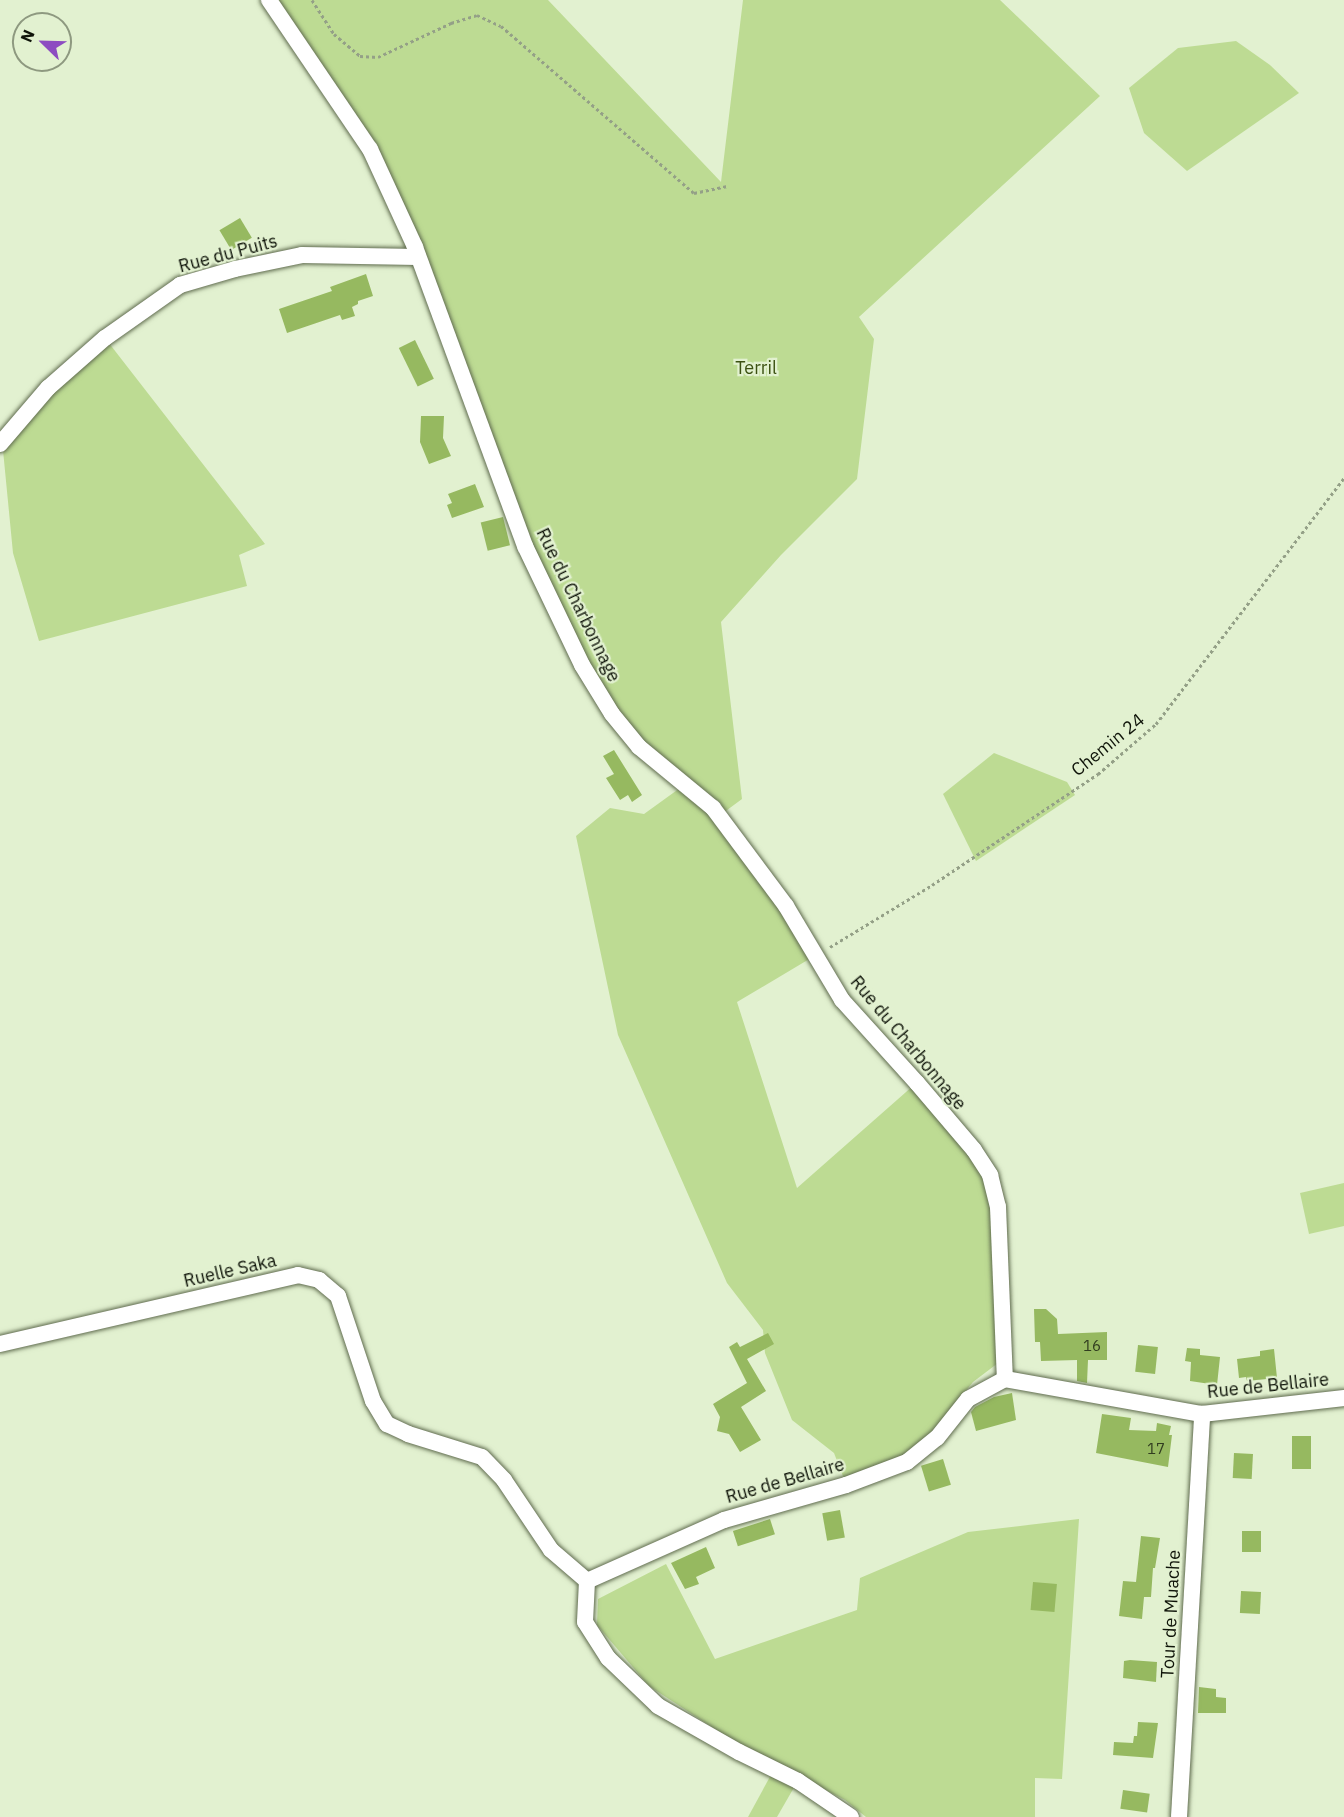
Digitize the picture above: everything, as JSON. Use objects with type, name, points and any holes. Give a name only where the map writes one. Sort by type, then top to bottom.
[{"type":"street","name":"Rue du Charbonnage","points":[[269,0],[370,148],[418,257],[525,546],[582,665],[612,714],[639,747],[713,808],[786,906],[842,1000],[974,1150],[990,1175],[998,1206],[1005,1379]]},
{"type":"street","name":"Rue du Puits","points":[[0,444],[48,388],[105,338],[180,285],[235,269],[302,255],[418,257]]},
{"type":"street","name":"Ruelle Saka","points":[[0,1344],[298,1275],[319,1280],[338,1296],[373,1401],[387,1424],[408,1434],[482,1456],[504,1480],[551,1550],[586,1581]]},
{"type":"street","name":"Rue de Bellaire","points":[[586,1581],[724,1520],[846,1485],[907,1462],[937,1438],[968,1399],[1005,1379],[1202,1414],[1344,1398]]},
{"type":"street","name":"Tour de Muache","points":[[1179,1817],[1202,1414]]},
{"type":"street","points":[[586,1581],[585,1622],[608,1658],[658,1706],[740,1752],[798,1781],[851,1817]]},
{"type":"path","points":[[312,0],[334,34],[360,56],[378,57],[451,23],[477,15],[501,26],[694,193],[727,186]]},
{"type":"path","name":"Chemin 24","points":[[816,955],[932,885],[1098,774],[1156,724],[1344,478]]},
{"type":"green space","name":"Terril","points":[[273,0],[548,0],[721,182],[743,0],[1000,0],[1100,96],[859,317],[874,339],[857,479],[781,555],[721,622],[742,799],[719,816],[639,747],[582,665],[370,149]]},
{"type":"green space","points":[[1236,41],[1270,65],[1299,93],[1187,171],[1144,133],[1129,88],[1178,48]]},
{"type":"green space","points":[[105,338],[265,544],[239,555],[247,586],[39,641],[13,553],[2,440]]},
{"type":"green space","points":[[994,753],[1067,782],[1075,795],[976,861],[943,794]]},
{"type":"green space","points":[[680,788],[714,817],[782,907],[811,958],[737,1002],[797,1188],[914,1085],[984,1176],[996,1213],[1002,1360],[973,1382],[907,1462],[846,1484],[834,1453],[792,1420],[765,1353],[763,1330],[727,1283],[618,1035],[576,836],[610,808],[644,814]]},
{"type":"green space","points":[[1344,1183],[1344,1226],[1309,1234],[1300,1193]]},
{"type":"green space","points":[[1079,1519],[1062,1779],[1035,1778],[1035,1817],[866,1817],[845,1800],[741,1746],[649,1686],[597,1625],[598,1599],[666,1564],[715,1659],[857,1610],[860,1578],[968,1532]]},
{"type":"green space","points":[[772,1773],[796,1784],[777,1817],[748,1817]]},
{"type":"building","points":[[240,218],[252,238],[231,250],[219,230]]},
{"type":"building","points":[[366,274],[373,296],[358,301],[358,304],[352,307],[355,316],[342,320],[340,315],[287,333],[279,309],[332,291],[330,287]]},
{"type":"building","points":[[415,340],[434,379],[418,387],[399,348]]},
{"type":"building","points":[[421,416],[444,416],[443,438],[451,456],[429,464],[420,442]]},
{"type":"building","points":[[475,484],[484,507],[452,518],[447,505],[452,503],[448,494]]},
{"type":"building","points":[[503,517],[510,545],[488,551],[481,523]]},
{"type":"building","points":[[614,750],[642,795],[632,802],[628,795],[620,800],[606,778],[614,774],[603,756]]},
{"type":"building","points":[[1034,1309],[1046,1309],[1057,1319],[1058,1334],[1107,1332],[1107,1360],[1088,1360],[1087,1383],[1077,1381],[1077,1360],[1041,1361],[1040,1342],[1035,1342]]},
{"type":"building","points":[[768,1333],[774,1344],[747,1359],[766,1391],[741,1407],[761,1440],[740,1452],[729,1434],[717,1431],[720,1417],[713,1404],[747,1383],[729,1347],[737,1342],[740,1347]]},
{"type":"building","points":[[1138,1345],[1158,1347],[1155,1374],[1135,1372]]},
{"type":"building","points":[[1187,1348],[1200,1349],[1200,1355],[1220,1357],[1217,1385],[1190,1381],[1191,1362],[1185,1361]]},
{"type":"building","points":[[1274,1349],[1277,1378],[1247,1381],[1246,1377],[1239,1378],[1237,1359],[1260,1356],[1260,1351]]},
{"type":"building","points":[[1012,1393],[1016,1420],[976,1431],[971,1412],[975,1407],[994,1397]]},
{"type":"building","points":[[1102,1414],[1131,1418],[1129,1430],[1156,1431],[1157,1423],[1171,1426],[1168,1467],[1096,1453]]},
{"type":"building","points":[[1292,1436],[1311,1436],[1311,1469],[1292,1469]]},
{"type":"building","points":[[1234,1453],[1253,1454],[1252,1479],[1233,1478]]},
{"type":"building","points":[[943,1459],[951,1485],[929,1492],[921,1466]]},
{"type":"building","points":[[840,1510],[845,1538],[827,1541],[822,1513]]},
{"type":"building","points":[[770,1519],[775,1534],[738,1546],[733,1531]]},
{"type":"building","points":[[1242,1531],[1261,1531],[1261,1552],[1242,1552]]},
{"type":"building","points":[[1141,1536],[1160,1538],[1155,1568],[1153,1568],[1151,1597],[1144,1597],[1142,1619],[1119,1616],[1123,1581],[1136,1582]]},
{"type":"building","points":[[706,1547],[715,1568],[696,1577],[699,1584],[685,1589],[671,1563]]},
{"type":"building","points":[[1033,1582],[1057,1584],[1054,1612],[1031,1610]]},
{"type":"building","points":[[1241,1591],[1261,1592],[1260,1614],[1240,1613]]},
{"type":"building","points":[[1124,1661],[1157,1662],[1156,1682],[1123,1678]]},
{"type":"building","points":[[1199,1687],[1216,1689],[1216,1697],[1226,1698],[1226,1713],[1198,1713]]},
{"type":"building","points":[[1138,1722],[1158,1723],[1153,1758],[1113,1755],[1114,1742],[1133,1743],[1134,1736],[1137,1736]]},
{"type":"building","points":[[1123,1790],[1150,1794],[1147,1813],[1120,1809]]}]
